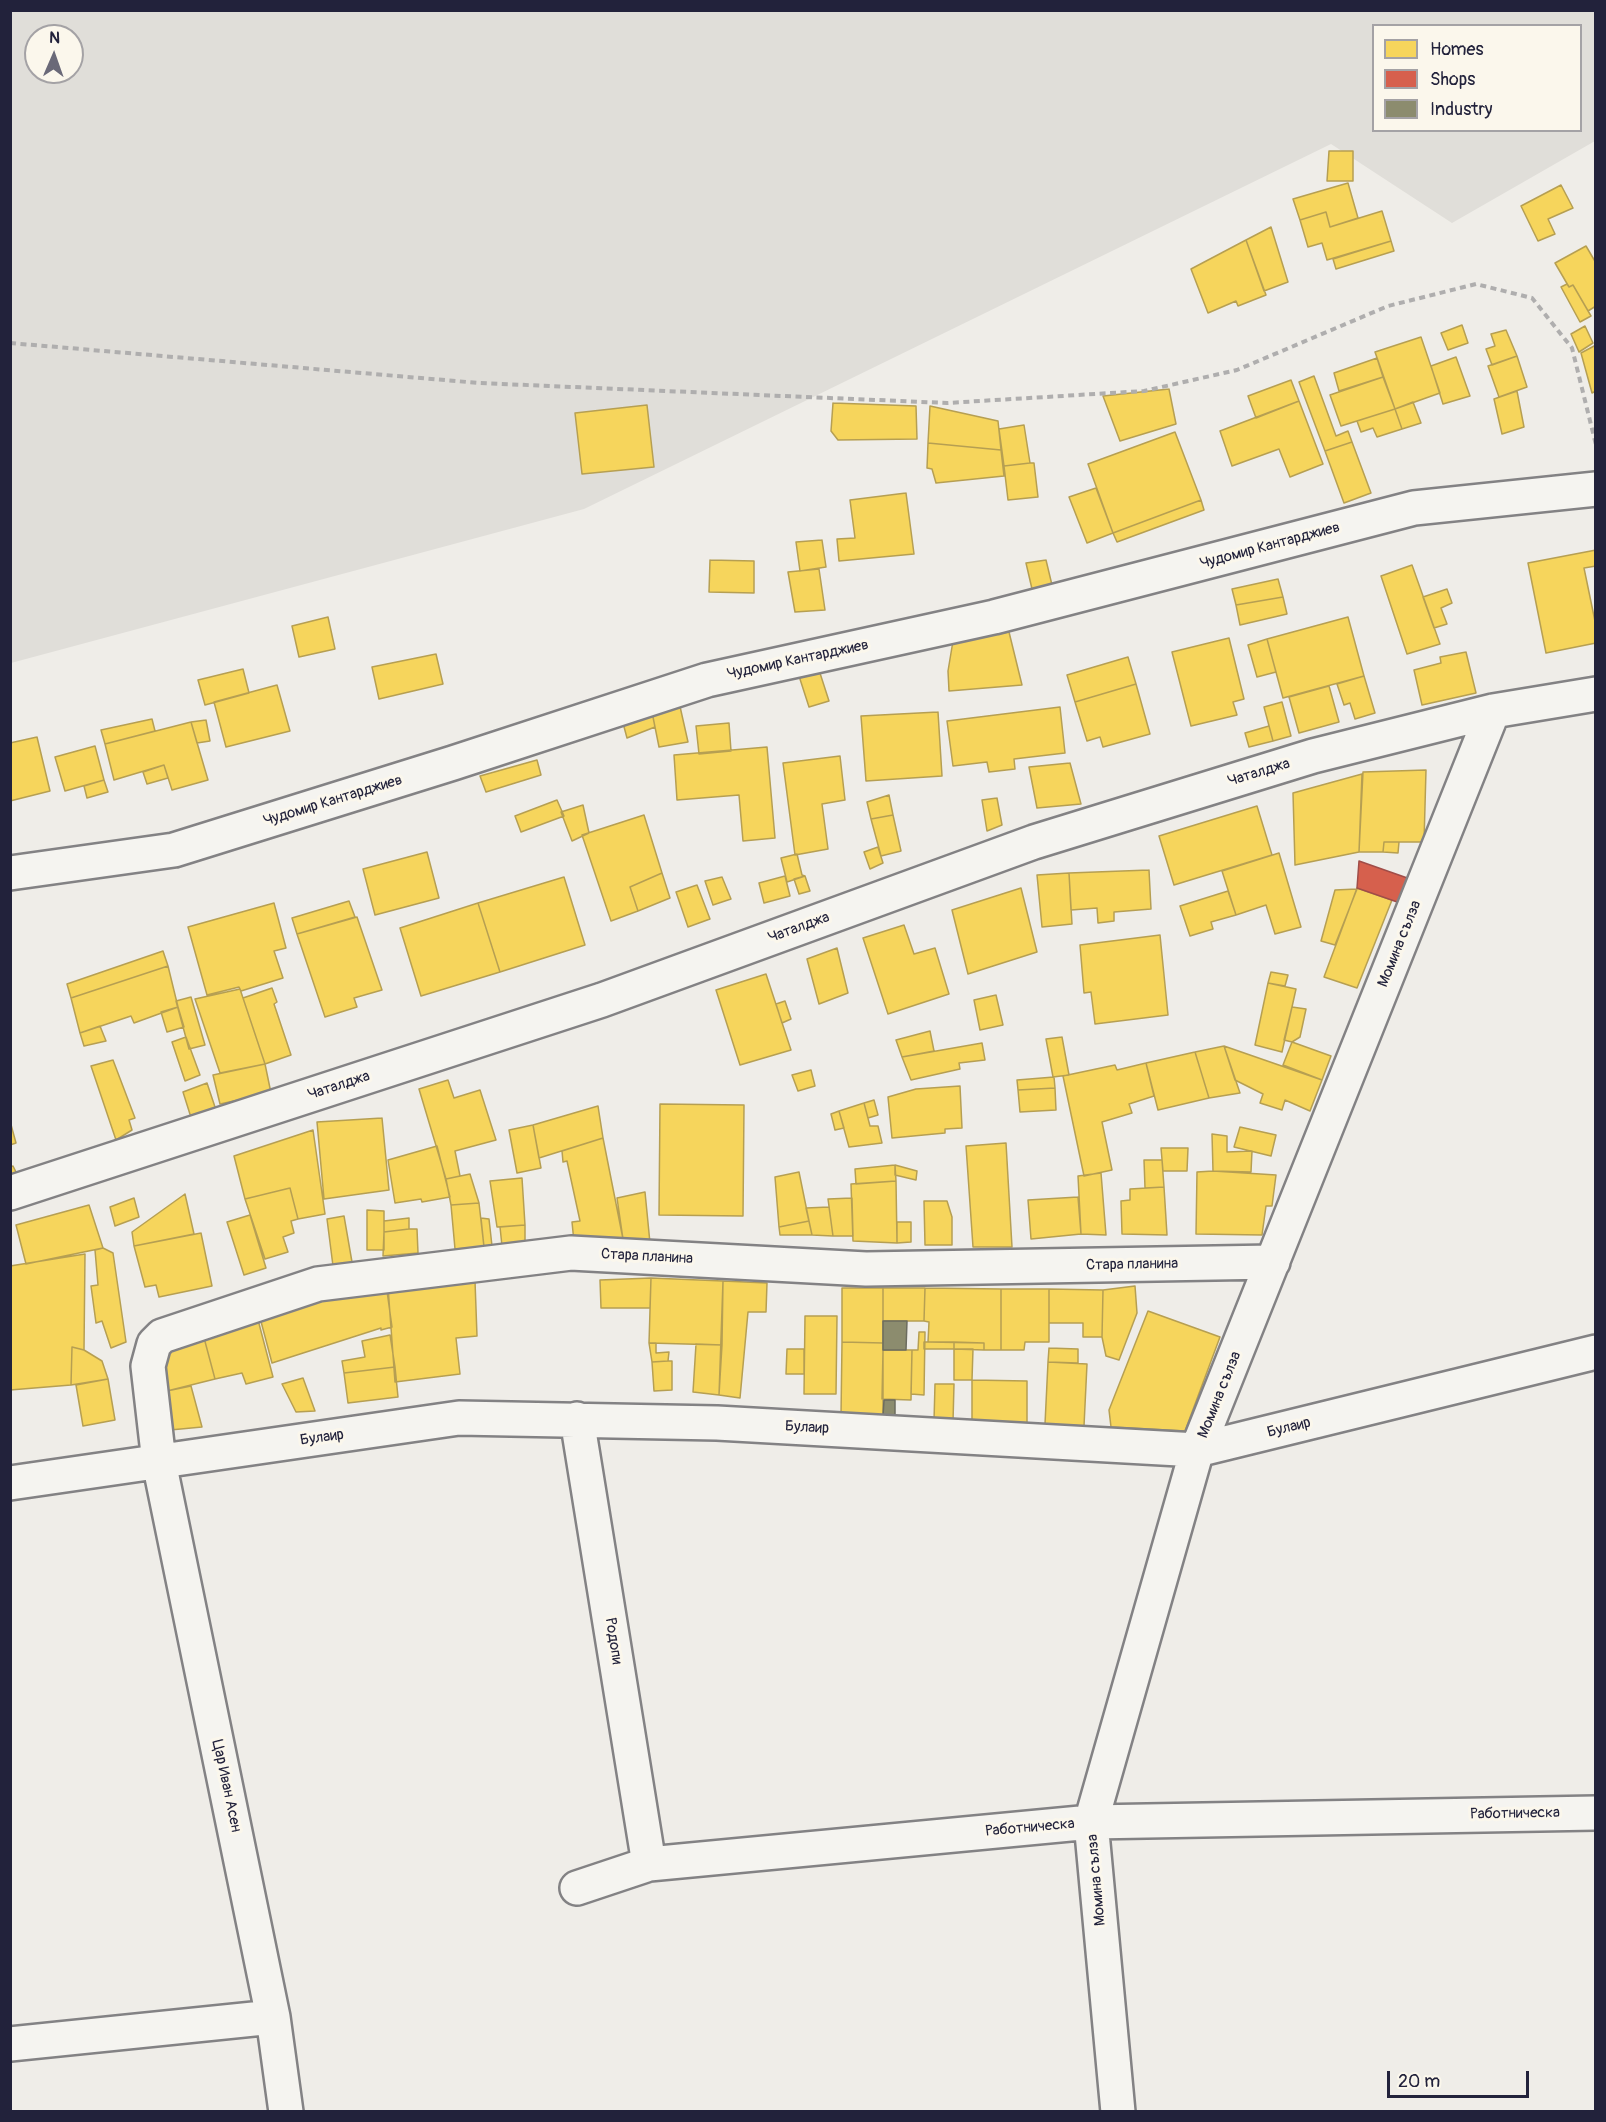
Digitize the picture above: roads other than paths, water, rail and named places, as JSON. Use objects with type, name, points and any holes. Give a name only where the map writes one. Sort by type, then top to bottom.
[{"type":"street","name":"Чудомир Кантарджиев","points":[[10,873],[174,850],[453,763],[707,680],[994,617],[1414,508],[1596,489]]},
{"type":"street","name":"Чаталджа","points":[[10,1193],[602,1000],[1035,842],[1313,756],[1493,711],[1596,694]]},
{"type":"street","name":"Момина сълза","points":[[1118,2112],[1091,1822],[1197,1450],[1493,711]]},
{"type":"street","name":"Стара планина","points":[[159,1462],[148,1366],[154,1344],[172,1331],[318,1284],[571,1253],[866,1269],[1273,1262]]},
{"type":"street","name":"Булаир","points":[[10,1483],[459,1418],[717,1423],[1197,1450],[1596,1352]]},
{"type":"street","name":"Родопи","points":[[577,1419],[648,1864]]},
{"type":"street","name":"Цар Иван Асен","points":[[159,1462],[273,2017],[286,2112]]},
{"type":"street","name":"Работническа","points":[[577,1888],[648,1864],[1091,1822],[1596,1813]]},
{"type":"street","points":[[10,2044],[273,2017]]}]
